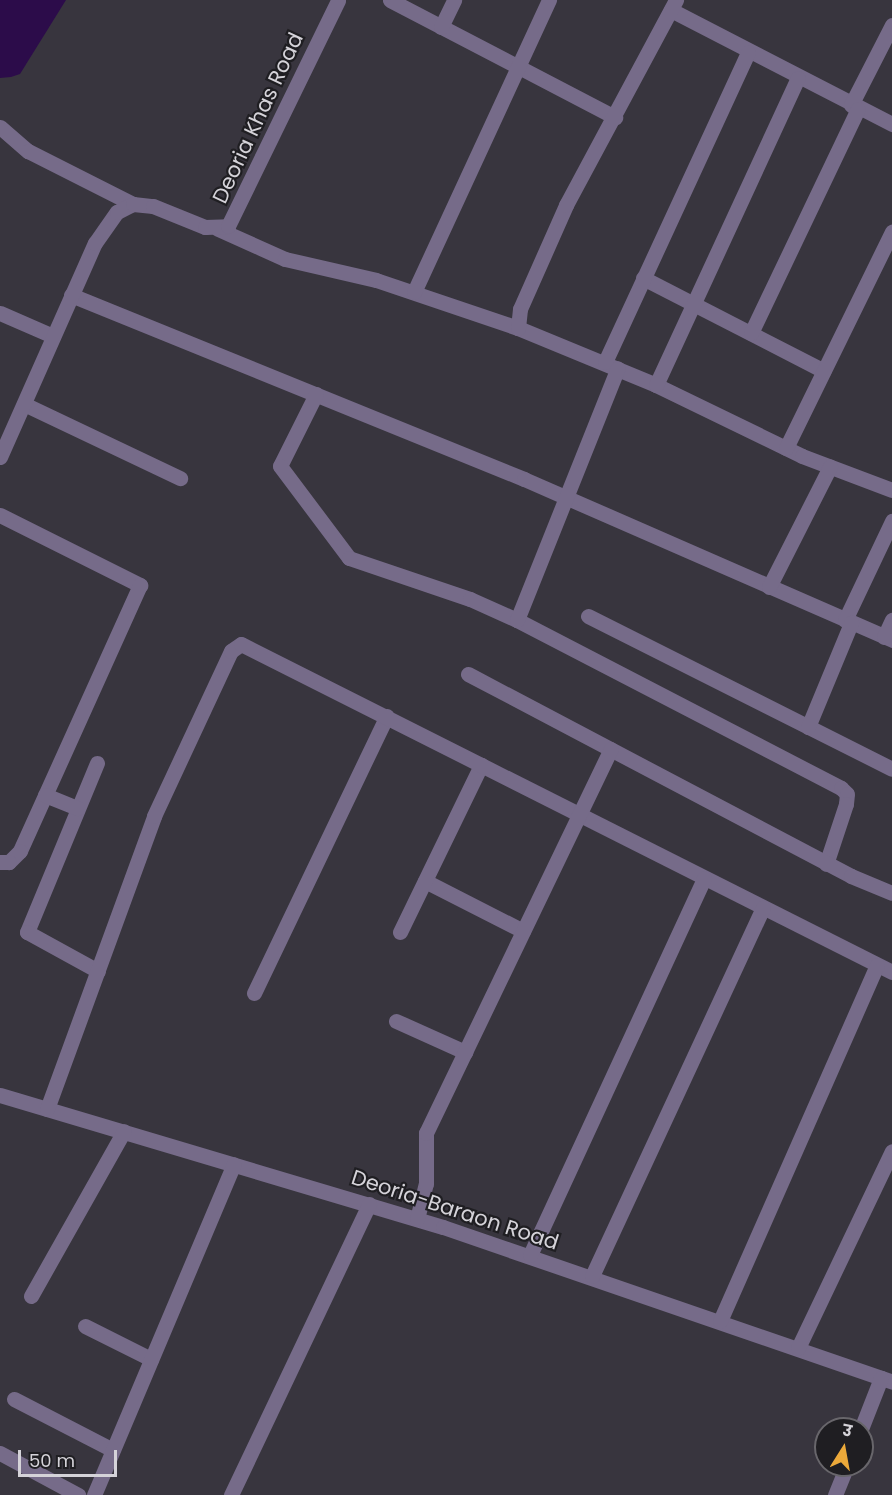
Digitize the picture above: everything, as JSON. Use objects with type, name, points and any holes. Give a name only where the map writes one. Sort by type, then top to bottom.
[{"type":"street","name":"Deoria Khas Road","points":[[0,128],[28,152],[133,204],[153,206],[218,229],[228,226],[236,215],[338,0]]},
{"type":"street","points":[[390,0],[615,117]]},
{"type":"street","points":[[441,27],[454,0]]},
{"type":"street","points":[[414,292],[549,0]]},
{"type":"street","points":[[518,328],[520,309],[566,205],[673,5],[748,52],[892,124]]},
{"type":"street","points":[[751,333],[892,25]]},
{"type":"street","points":[[517,620],[567,498],[611,365],[643,278],[748,52]]},
{"type":"street","points":[[656,385],[798,78]]},
{"type":"street","points":[[0,457],[95,243],[117,212],[133,204]]},
{"type":"street","points":[[218,229],[285,259],[414,292],[518,328],[656,385],[830,467],[891,485]]},
{"type":"street","points":[[786,448],[892,231]]},
{"type":"street","points":[[643,278],[824,371]]},
{"type":"street","points":[[71,295],[567,498],[888,639],[892,620]]},
{"type":"street","points":[[0,313],[53,336]]},
{"type":"street","points":[[316,394],[280,466],[288,481],[328,526],[342,551],[356,563],[470,599],[517,620],[841,788],[847,794],[846,804],[826,864]]},
{"type":"street","points":[[24,404],[180,478]]},
{"type":"street","points":[[769,587],[830,467]]},
{"type":"street","points":[[0,515],[140,585],[14,860],[0,862]]},
{"type":"street","points":[[808,727],[848,621],[892,521]]},
{"type":"street","points":[[588,616],[892,769]]},
{"type":"street","points":[[47,1109],[154,816],[235,645],[250,645],[579,815],[892,972]]},
{"type":"street","points":[[468,674],[826,864],[892,892]]},
{"type":"street","points":[[254,993],[387,716]]},
{"type":"street","points":[[417,1219],[426,1184],[426,1133],[611,749]]},
{"type":"street","points":[[98,763],[27,932],[98,971]]},
{"type":"street","points":[[400,932],[481,765]]},
{"type":"street","points":[[45,795],[78,808]]},
{"type":"street","points":[[530,1255],[704,878]]},
{"type":"street","points":[[425,881],[523,931]]},
{"type":"street","points":[[592,1276],[763,908]]},
{"type":"street","points":[[720,1322],[877,965]]},
{"type":"street","points":[[396,1021],[465,1052]]},
{"type":"street","name":"Deoria-Baraon Road","points":[[0,1095],[369,1204],[530,1255],[887,1380]]},
{"type":"street","points":[[31,1296],[124,1131]]},
{"type":"street","points":[[798,1348],[887,1175],[892,1151]]},
{"type":"street","points":[[94,1495],[234,1164]]},
{"type":"street","points":[[231,1495],[369,1204]]},
{"type":"street","points":[[85,1326],[151,1359]]},
{"type":"street","points":[[867,1417],[887,1380]]},
{"type":"street","points":[[14,1399],[112,1450]]},
{"type":"street","points":[[0,1453],[78,1495]]},
{"type":"street","points":[[835,1495],[842,1477]]},
{"type":"shaded area","points":[[0,0],[66,0],[20,74],[0,78]]}]
